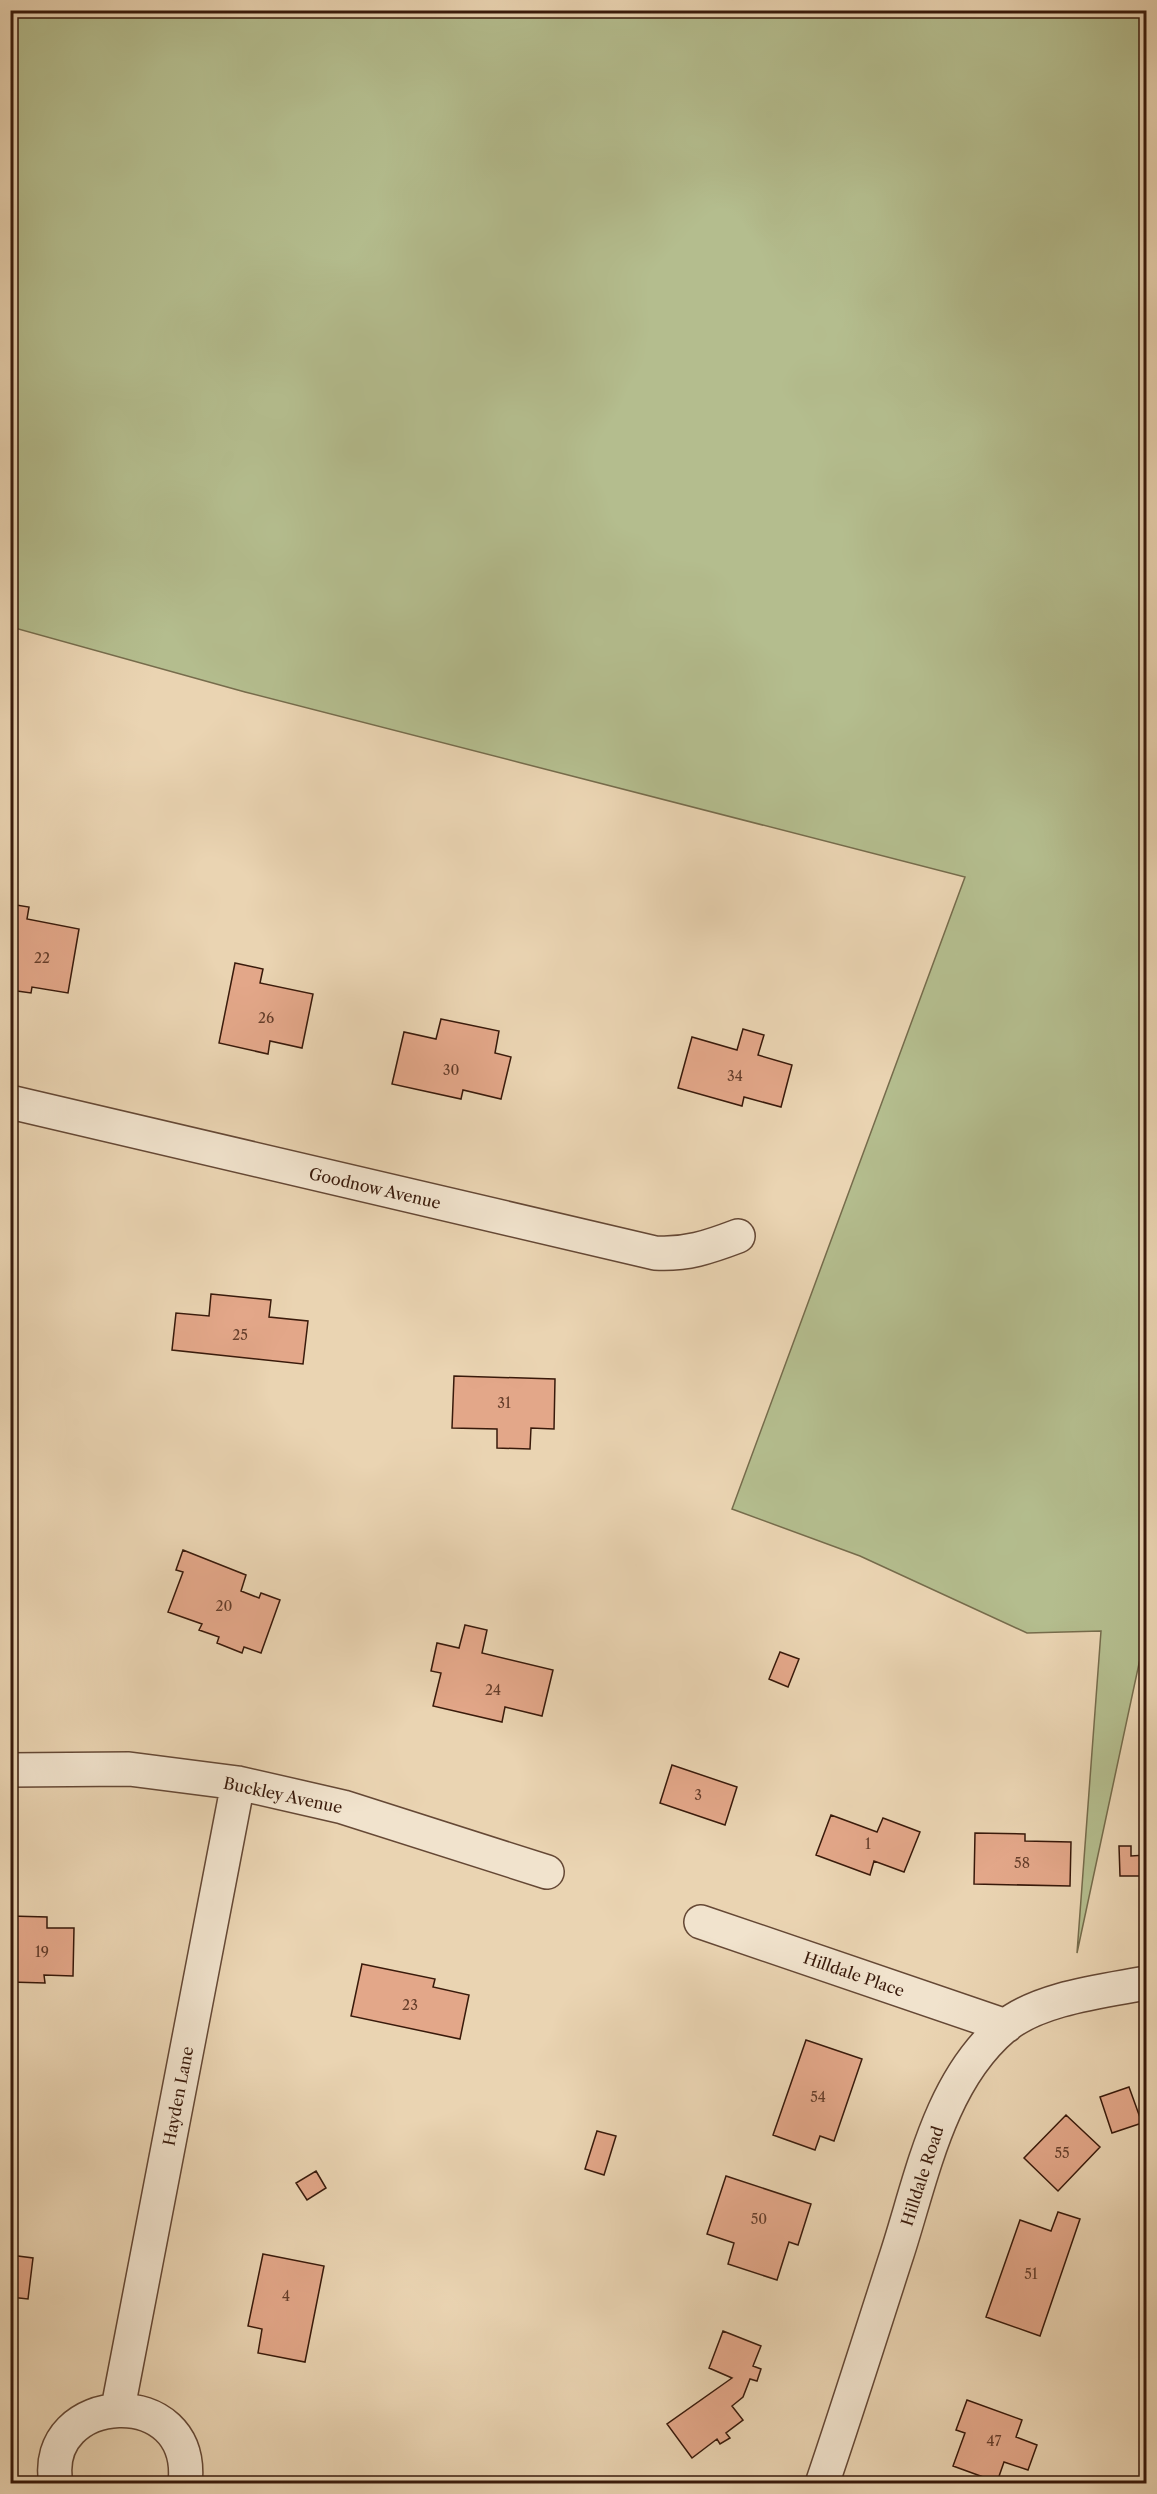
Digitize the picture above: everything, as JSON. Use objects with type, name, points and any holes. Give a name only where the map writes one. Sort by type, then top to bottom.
[{"type":"street","name":"Goodnow Avenue","points":[[10,1102],[655,1253],[699,1251],[738,1236]]},
{"type":"street","name":"Buckley Avenue","points":[[10,1770],[129,1769],[238,1783],[342,1807],[547,1872]]},
{"type":"street","name":"Hayden Lane","points":[[118,2408],[238,1783]]},
{"type":"street","name":"Hilldale Place","points":[[701,1922],[1006,2026]]},
{"type":"street","name":"Hilldale Road","points":[[822,2484],[941,2119],[979,2053],[1006,2026],[1038,2009],[1075,1997],[1146,1983]]},
{"type":"street","points":[[56,2484],[57,2455],[66,2437],[80,2422],[98,2412],[118,2408],[139,2411],[148,2415],[158,2420],[172,2434],[183,2452],[185,2484]]},
{"type":"green space","points":[[10,11],[1146,11],[1146,1631],[1077,1953],[1101,1631],[1027,1633],[860,1556],[732,1509],[965,877],[245,692],[11,627]]},
{"type":"building","points":[[10,904],[29,907],[27,919],[79,929],[68,993],[32,987],[31,993],[10,990]]},
{"type":"building","points":[[235,963],[263,969],[260,983],[313,994],[302,1048],[270,1041],[268,1054],[219,1043]]},
{"type":"building","points":[[441,1019],[499,1031],[495,1053],[511,1057],[501,1099],[463,1090],[461,1099],[392,1084],[404,1032],[436,1039]]},
{"type":"building","points":[[743,1029],[764,1035],[758,1055],[792,1065],[781,1107],[744,1097],[742,1106],[678,1088],[692,1037],[737,1050]]},
{"type":"building","points":[[211,1294],[271,1300],[269,1317],[308,1321],[303,1364],[172,1350],[176,1313],[209,1316]]},
{"type":"building","points":[[454,1376],[555,1379],[554,1429],[531,1428],[530,1449],[497,1448],[497,1429],[452,1428]]},
{"type":"building","points":[[183,1550],[246,1575],[241,1591],[259,1598],[261,1593],[280,1600],[261,1653],[244,1647],[242,1653],[217,1643],[219,1637],[199,1630],[202,1624],[168,1612],[183,1572],[176,1570]]},
{"type":"building","points":[[465,1625],[487,1630],[482,1653],[553,1670],[542,1716],[505,1707],[502,1722],[433,1706],[441,1673],[431,1671],[437,1643],[459,1648]]},
{"type":"building","points":[[780,1652],[799,1659],[788,1687],[769,1679]]},
{"type":"building","points":[[672,1765],[737,1787],[725,1825],[660,1803]]},
{"type":"building","points":[[831,1815],[877,1832],[883,1818],[920,1832],[904,1872],[874,1861],[870,1875],[816,1855]]},
{"type":"building","points":[[975,1833],[1025,1834],[1025,1841],[1071,1842],[1070,1886],[974,1884]]},
{"type":"building","points":[[1119,1846],[1131,1846],[1131,1856],[1146,1855],[1146,1876],[1120,1876]]},
{"type":"building","points":[[10,1916],[47,1917],[47,1928],[74,1928],[73,1976],[44,1975],[45,1983],[10,1982]]},
{"type":"building","points":[[362,1964],[435,1979],[433,1987],[469,1995],[460,2039],[351,2016]]},
{"type":"building","points":[[806,2040],[862,2059],[834,2141],[820,2136],[815,2150],[773,2135]]},
{"type":"building","points":[[1129,2087],[1142,2123],[1112,2133],[1100,2097]]},
{"type":"building","points":[[1066,2115],[1100,2147],[1058,2191],[1024,2158]]},
{"type":"building","points":[[597,2131],[616,2136],[604,2175],[585,2169]]},
{"type":"building","points":[[316,2171],[326,2188],[307,2200],[296,2183]]},
{"type":"building","points":[[726,2176],[811,2204],[798,2245],[789,2242],[777,2280],[728,2264],[734,2243],[707,2234]]},
{"type":"building","points":[[1058,2212],[1080,2219],[1040,2336],[986,2317],[1020,2220],[1051,2231]]},
{"type":"building","points":[[263,2254],[324,2266],[305,2362],[258,2353],[262,2329],[248,2326]]},
{"type":"building","points":[[10,2255],[33,2258],[28,2299],[10,2297]]},
{"type":"building","points":[[723,2331],[761,2346],[753,2366],[761,2369],[757,2381],[750,2379],[743,2397],[732,2406],[743,2420],[726,2433],[730,2438],[720,2444],[717,2439],[692,2458],[667,2424],[732,2378],[709,2368]]},
{"type":"building","points":[[967,2400],[1022,2420],[1016,2437],[1037,2445],[1028,2470],[1004,2462],[997,2482],[953,2466],[965,2433],[956,2430]]}]
